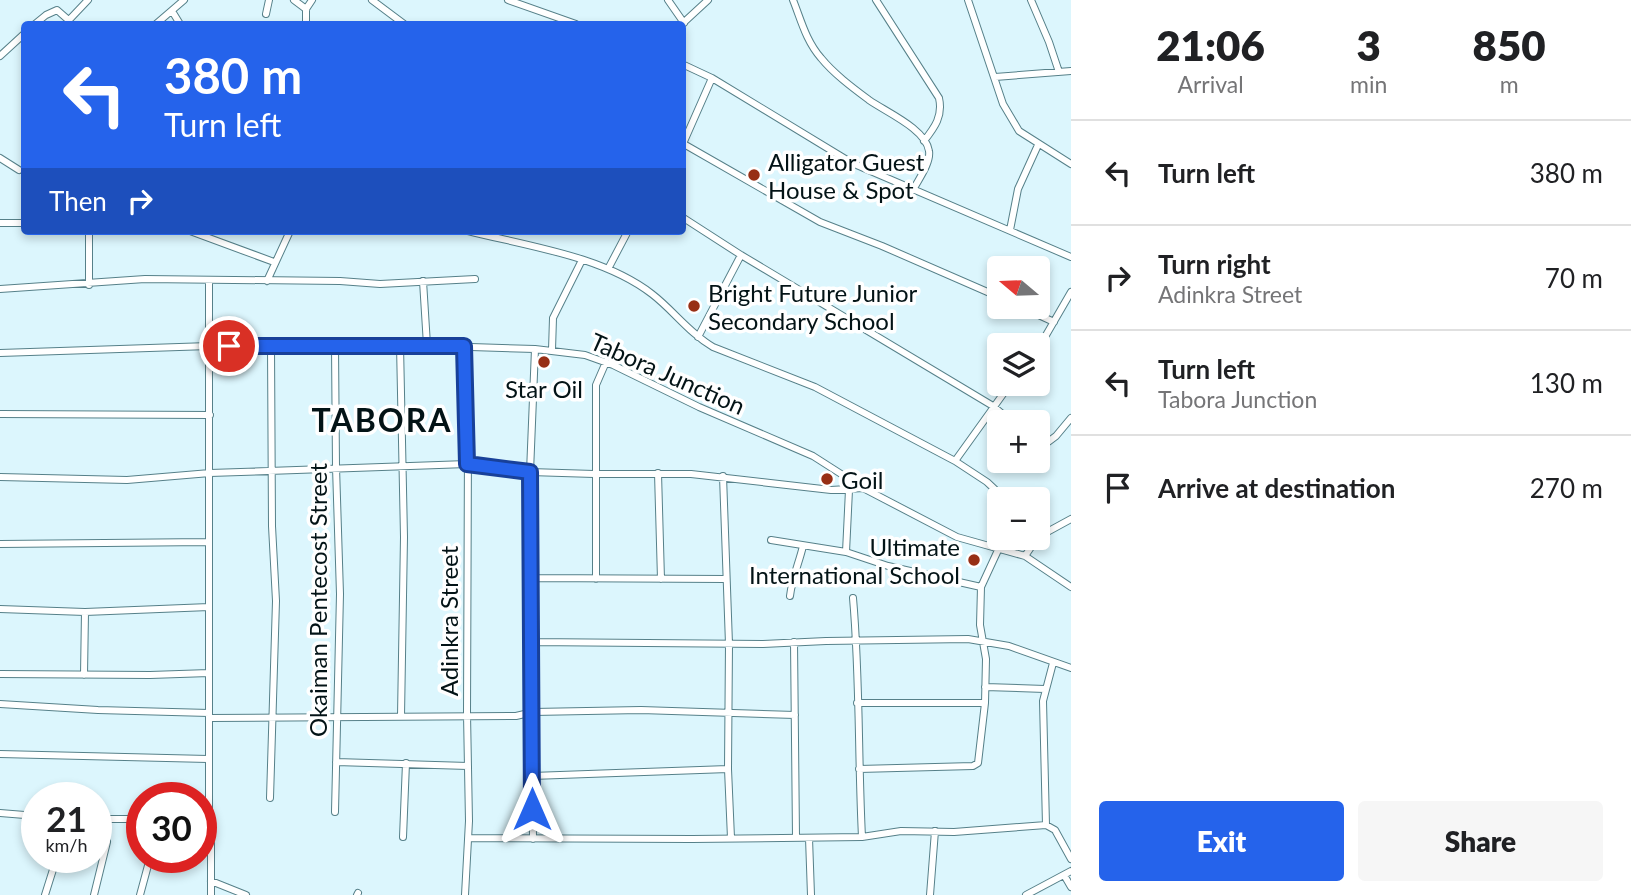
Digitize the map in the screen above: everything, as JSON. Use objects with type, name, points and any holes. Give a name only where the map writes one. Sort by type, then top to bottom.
[{"type":"street","points":[[72,21],[88,0]]},
{"type":"street","points":[[160,21],[184,0]]},
{"type":"street","points":[[266,14],[269,0]]},
{"type":"street","points":[[293,0],[306,9]]},
{"type":"street","points":[[306,21],[306,9],[312,0]]},
{"type":"street","points":[[372,0],[400,21]]},
{"type":"street","points":[[508,0],[568,21]]},
{"type":"street","points":[[668,0],[681,21]]},
{"type":"street","points":[[686,21],[708,0]]},
{"type":"street","points":[[793,0],[807,36],[821,58],[869,99],[912,127],[924,141],[930,154],[913,190]]},
{"type":"street","points":[[876,0],[939,97],[940,114],[936,126],[924,141]]},
{"type":"street","points":[[968,0],[1003,104],[1018,131],[1071,164]]},
{"type":"street","points":[[1031,0],[1059,72]]},
{"type":"street","points":[[39,21],[57,10],[70,21]]},
{"type":"street","points":[[172,11],[178,21]]},
{"type":"street","points":[[0,57],[21,37]]},
{"type":"street","points":[[686,66],[712,78],[852,163],[1071,257]]},
{"type":"street","points":[[995,77],[1071,71]]},
{"type":"street","points":[[686,137],[712,78]]},
{"type":"street","points":[[1010,230],[1018,188],[1038,145]]},
{"type":"street","points":[[686,146],[820,222],[987,292]]},
{"type":"street","points":[[0,158],[19,170]]},
{"type":"street","points":[[686,221],[998,410]]},
{"type":"street","points":[[0,223],[21,223]]},
{"type":"street","points":[[89,235],[89,285]]},
{"type":"street","points":[[202,235],[274,262]]},
{"type":"street","points":[[215,239],[216,235]]},
{"type":"street","points":[[267,281],[288,235]]},
{"type":"street","points":[[484,235],[608,269],[651,293],[698,337],[713,347],[815,387],[955,461],[993,487]]},
{"type":"street","points":[[608,269],[626,235]]},
{"type":"street","points":[[698,337],[741,256]]},
{"type":"street","points":[[552,350],[553,318],[582,260]]},
{"type":"street","points":[[0,289],[89,285],[145,279],[340,281],[380,284],[475,279]]},
{"type":"street","points":[[208,782],[209,281]]},
{"type":"street","points":[[423,281],[427,345]]},
{"type":"street","points":[[1047,333],[1071,292]]},
{"type":"street","points":[[1063,305],[1071,309]]},
{"type":"street","points":[[1047,319],[1054,322]]},
{"type":"street","points":[[400,345],[404,549],[401,716]]},
{"type":"street","name":"Tabora Junction","points":[[0,353],[209,346],[427,345],[552,350],[585,355],[606,362],[699,407],[813,456],[863,488],[957,537],[987,545]]},
{"type":"street","points":[[270,798],[276,601],[271,346]]},
{"type":"street","name":"Okaiman Pentecost Street","points":[[335,346],[335,467],[340,594],[335,812]]},
{"type":"street","name":"Adinkra Street","points":[[464,346],[469,838],[465,895]]},
{"type":"street","points":[[533,839],[530,472],[535,349]]},
{"type":"street","points":[[596,579],[596,385],[606,362]]},
{"type":"street","points":[[955,461],[1001,396]]},
{"type":"street","points":[[0,414],[210,415]]},
{"type":"street","points":[[1050,440],[1071,418]]},
{"type":"street","points":[[0,477],[127,480],[335,467],[467,464],[530,472],[723,476],[831,490],[863,488]]},
{"type":"street","points":[[658,473],[661,579]]},
{"type":"street","points":[[723,476],[729,644],[728,769],[731,838]]},
{"type":"street","points":[[846,552],[849,489]]},
{"type":"street","points":[[1050,530],[1071,519]]},
{"type":"street","points":[[771,540],[846,552],[888,566],[981,587]]},
{"type":"street","points":[[0,544],[208,542]]},
{"type":"street","points":[[790,596],[793,575],[799,565],[803,546]]},
{"type":"street","points":[[859,769],[976,765],[979,760],[985,703],[984,640],[980,625],[981,587],[998,550]]},
{"type":"street","name":"Tabora Junction","points":[[1006,550],[1025,556],[1071,587]]},
{"type":"street","points":[[1025,556],[1029,550]]},
{"type":"street","points":[[530,578],[726,579]]},
{"type":"street","points":[[853,598],[857,641],[862,837]]},
{"type":"street","points":[[0,610],[85,612],[209,607]]},
{"type":"street","points":[[84,675],[85,612]]},
{"type":"street","points":[[531,642],[729,644],[984,640],[1071,668]]},
{"type":"street","points":[[794,642],[796,837]]},
{"type":"street","points":[[1046,825],[1045,689],[1053,663]]},
{"type":"street","points":[[0,674],[209,673]]},
{"type":"street","points":[[985,687],[1045,689]]},
{"type":"street","points":[[857,703],[985,703]]},
{"type":"street","points":[[0,704],[274,717],[467,714],[516,716],[533,712],[627,710],[795,715]]},
{"type":"street","points":[[0,754],[208,759]]},
{"type":"street","points":[[336,762],[468,766]]},
{"type":"street","points":[[403,837],[406,763]]},
{"type":"street","points":[[532,776],[728,769]]},
{"type":"street","points":[[0,813],[21,815]]},
{"type":"street","points":[[469,838],[862,837],[901,831],[1007,829],[1046,825],[1055,830],[1071,859]]},
{"type":"street","points":[[930,895],[935,831]]},
{"type":"street","points":[[809,838],[811,895]]},
{"type":"street","points":[[45,895],[52,873]]},
{"type":"street","points":[[94,895],[99,873]]},
{"type":"street","points":[[140,895],[146,873]]},
{"type":"street","points":[[211,873],[211,895]]},
{"type":"street","points":[[1026,895],[1068,873],[1071,887]]},
{"type":"street","points":[[211,881],[246,895]]},
{"type":"place","name":"Alligator Guest House & Spot","points":[[754,175]]},
{"type":"place","name":"Bright Future Junior Secondary School","points":[[694,306]]},
{"type":"place","name":"Star Oil","points":[[544,362]]},
{"type":"place","name":"Goil","points":[[827,479]]},
{"type":"place","name":"Ultimate International School","points":[[974,560]]},
{"type":"district","name":"TABORA","points":[[382,419]]},
{"type":"route","points":[[229,346],[464,346],[467,464],[530,472],[532,809]]}]
